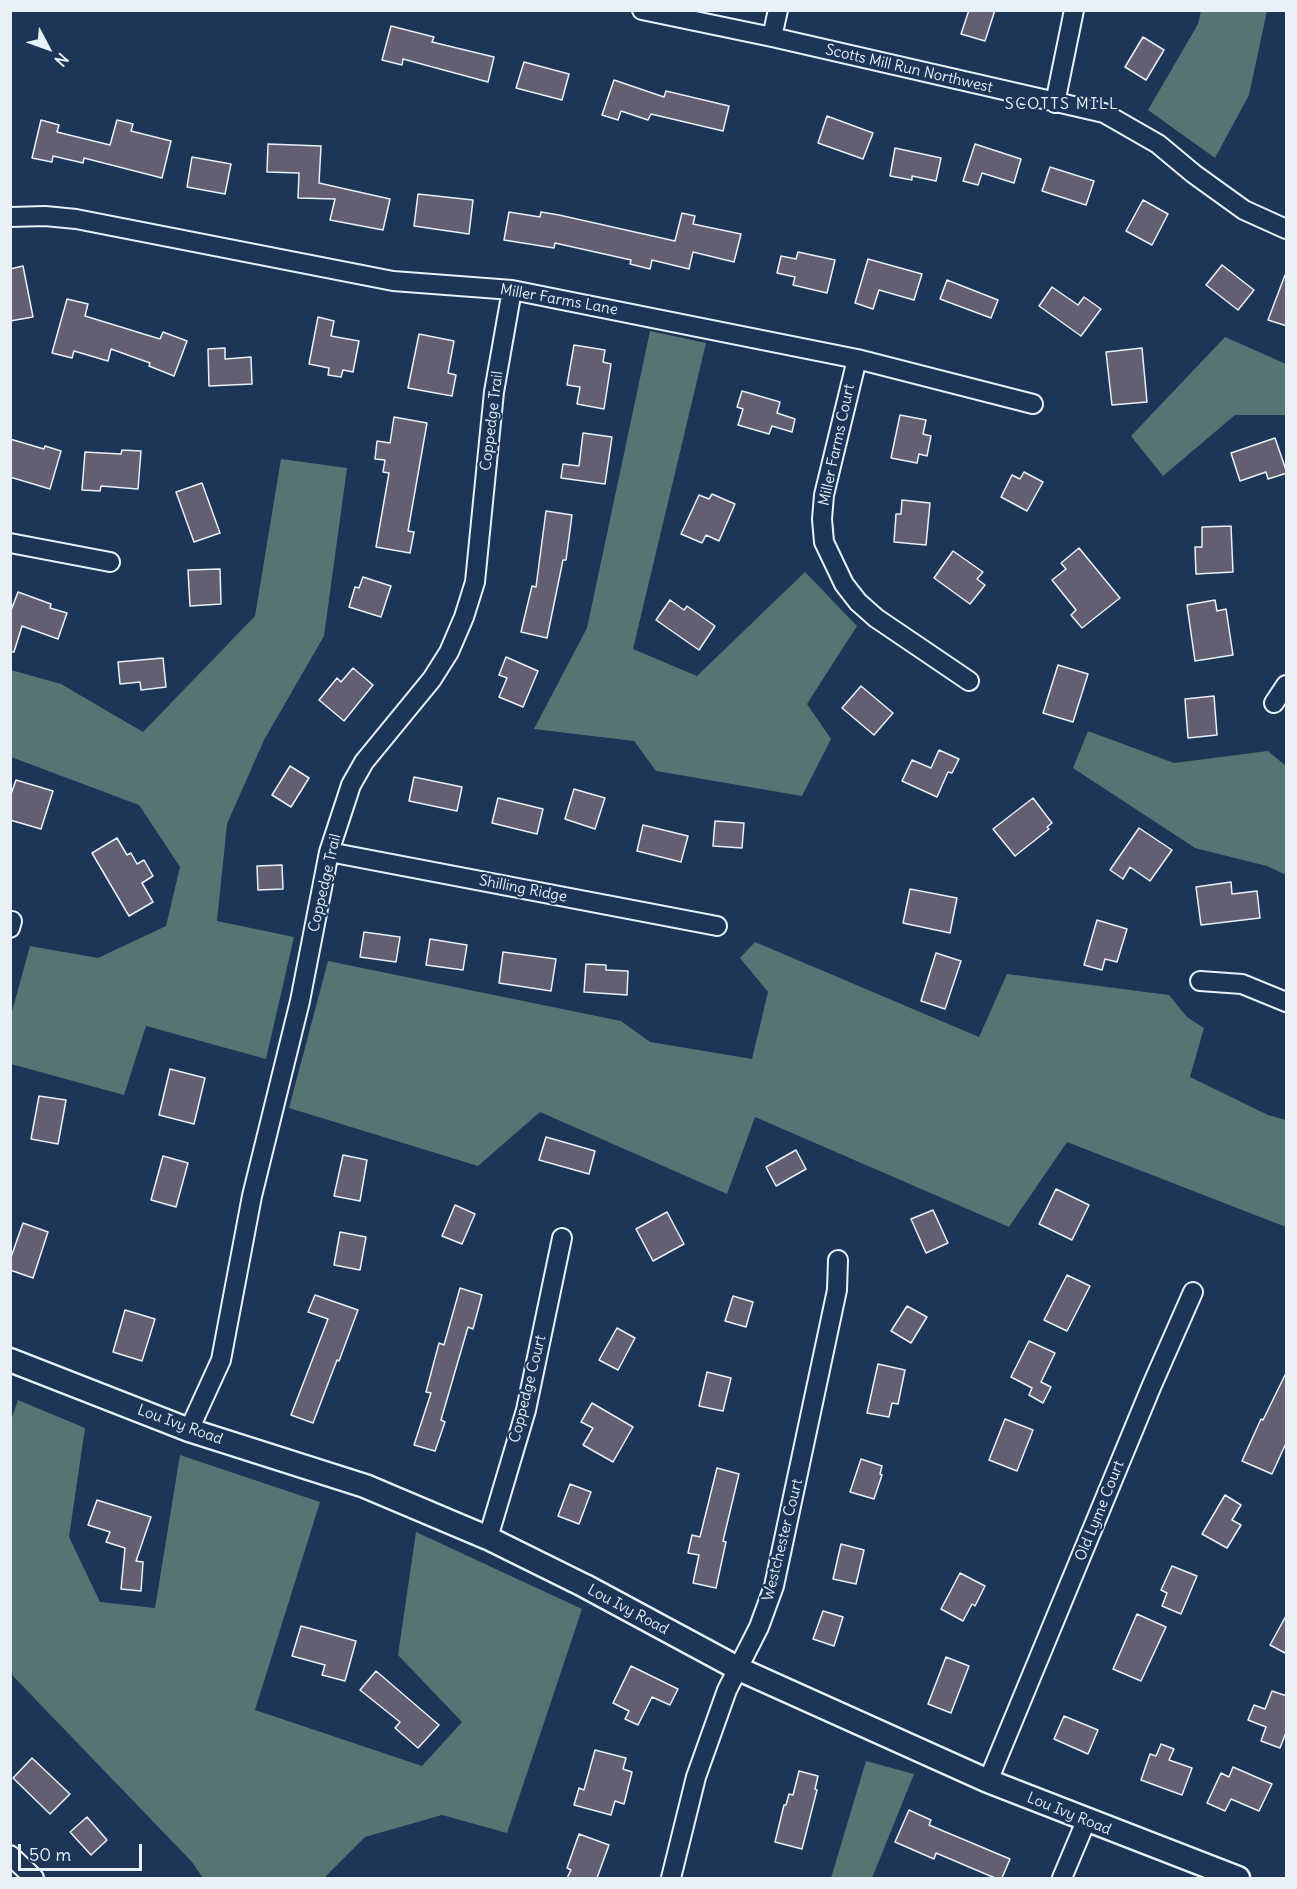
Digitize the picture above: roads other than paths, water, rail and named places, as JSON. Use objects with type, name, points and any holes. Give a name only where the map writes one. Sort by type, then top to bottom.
[{"type":"street","name":"Scotts Mill Run Northwest","points":[[642,10],[772,37],[1104,113],[1158,144],[1194,174],[1244,210],[1287,229]]},
{"type":"street","points":[[772,37],[778,10]]},
{"type":"street","points":[[1055,103],[1074,10]]},
{"type":"street","name":"Miller Farms Lane","points":[[10,217],[45,216],[76,219],[393,281],[512,290],[857,359],[1033,404]]},
{"type":"street","name":"Coppedge Trail","points":[[189,1430],[221,1360],[252,1196],[300,1001],[329,852],[351,785],[364,762],[432,679],[449,652],[464,617],[475,582],[494,392],[512,290]]},
{"type":"street","name":"Miller Farms Court","points":[[857,359],[824,495],[822,519],[824,542],[844,584],[858,602],[876,618],[969,681]]},
{"type":"street","points":[[10,543],[110,562]]},
{"type":"street","points":[[1274,703],[1287,685]]},
{"type":"street","name":"Shilling Ridge","points":[[329,852],[717,926]]},
{"type":"street","points":[[1200,981],[1242,984],[1287,1002]]},
{"type":"street","name":"Coppedge Court","points":[[488,1538],[526,1410],[562,1238]]},
{"type":"street","name":"Westchester Court","points":[[671,1878],[696,1777],[727,1690],[759,1627],[774,1586],[837,1290],[838,1260]]},
{"type":"street","name":"Old Lyme Court","points":[[988,1781],[1011,1730],[1147,1395],[1193,1292]]},
{"type":"street","name":"Lou Ivy Road","points":[[10,1360],[189,1430],[365,1486],[488,1538],[585,1586],[739,1669],[988,1781],[1086,1821],[1238,1878]]},
{"type":"street","points":[[1062,1878],[1086,1821]]},
{"type":"street","points":[[10,1855],[34,1878]]},
{"type":"district","name":"SCOTTS MILL","points":[[1062,104]]}]
